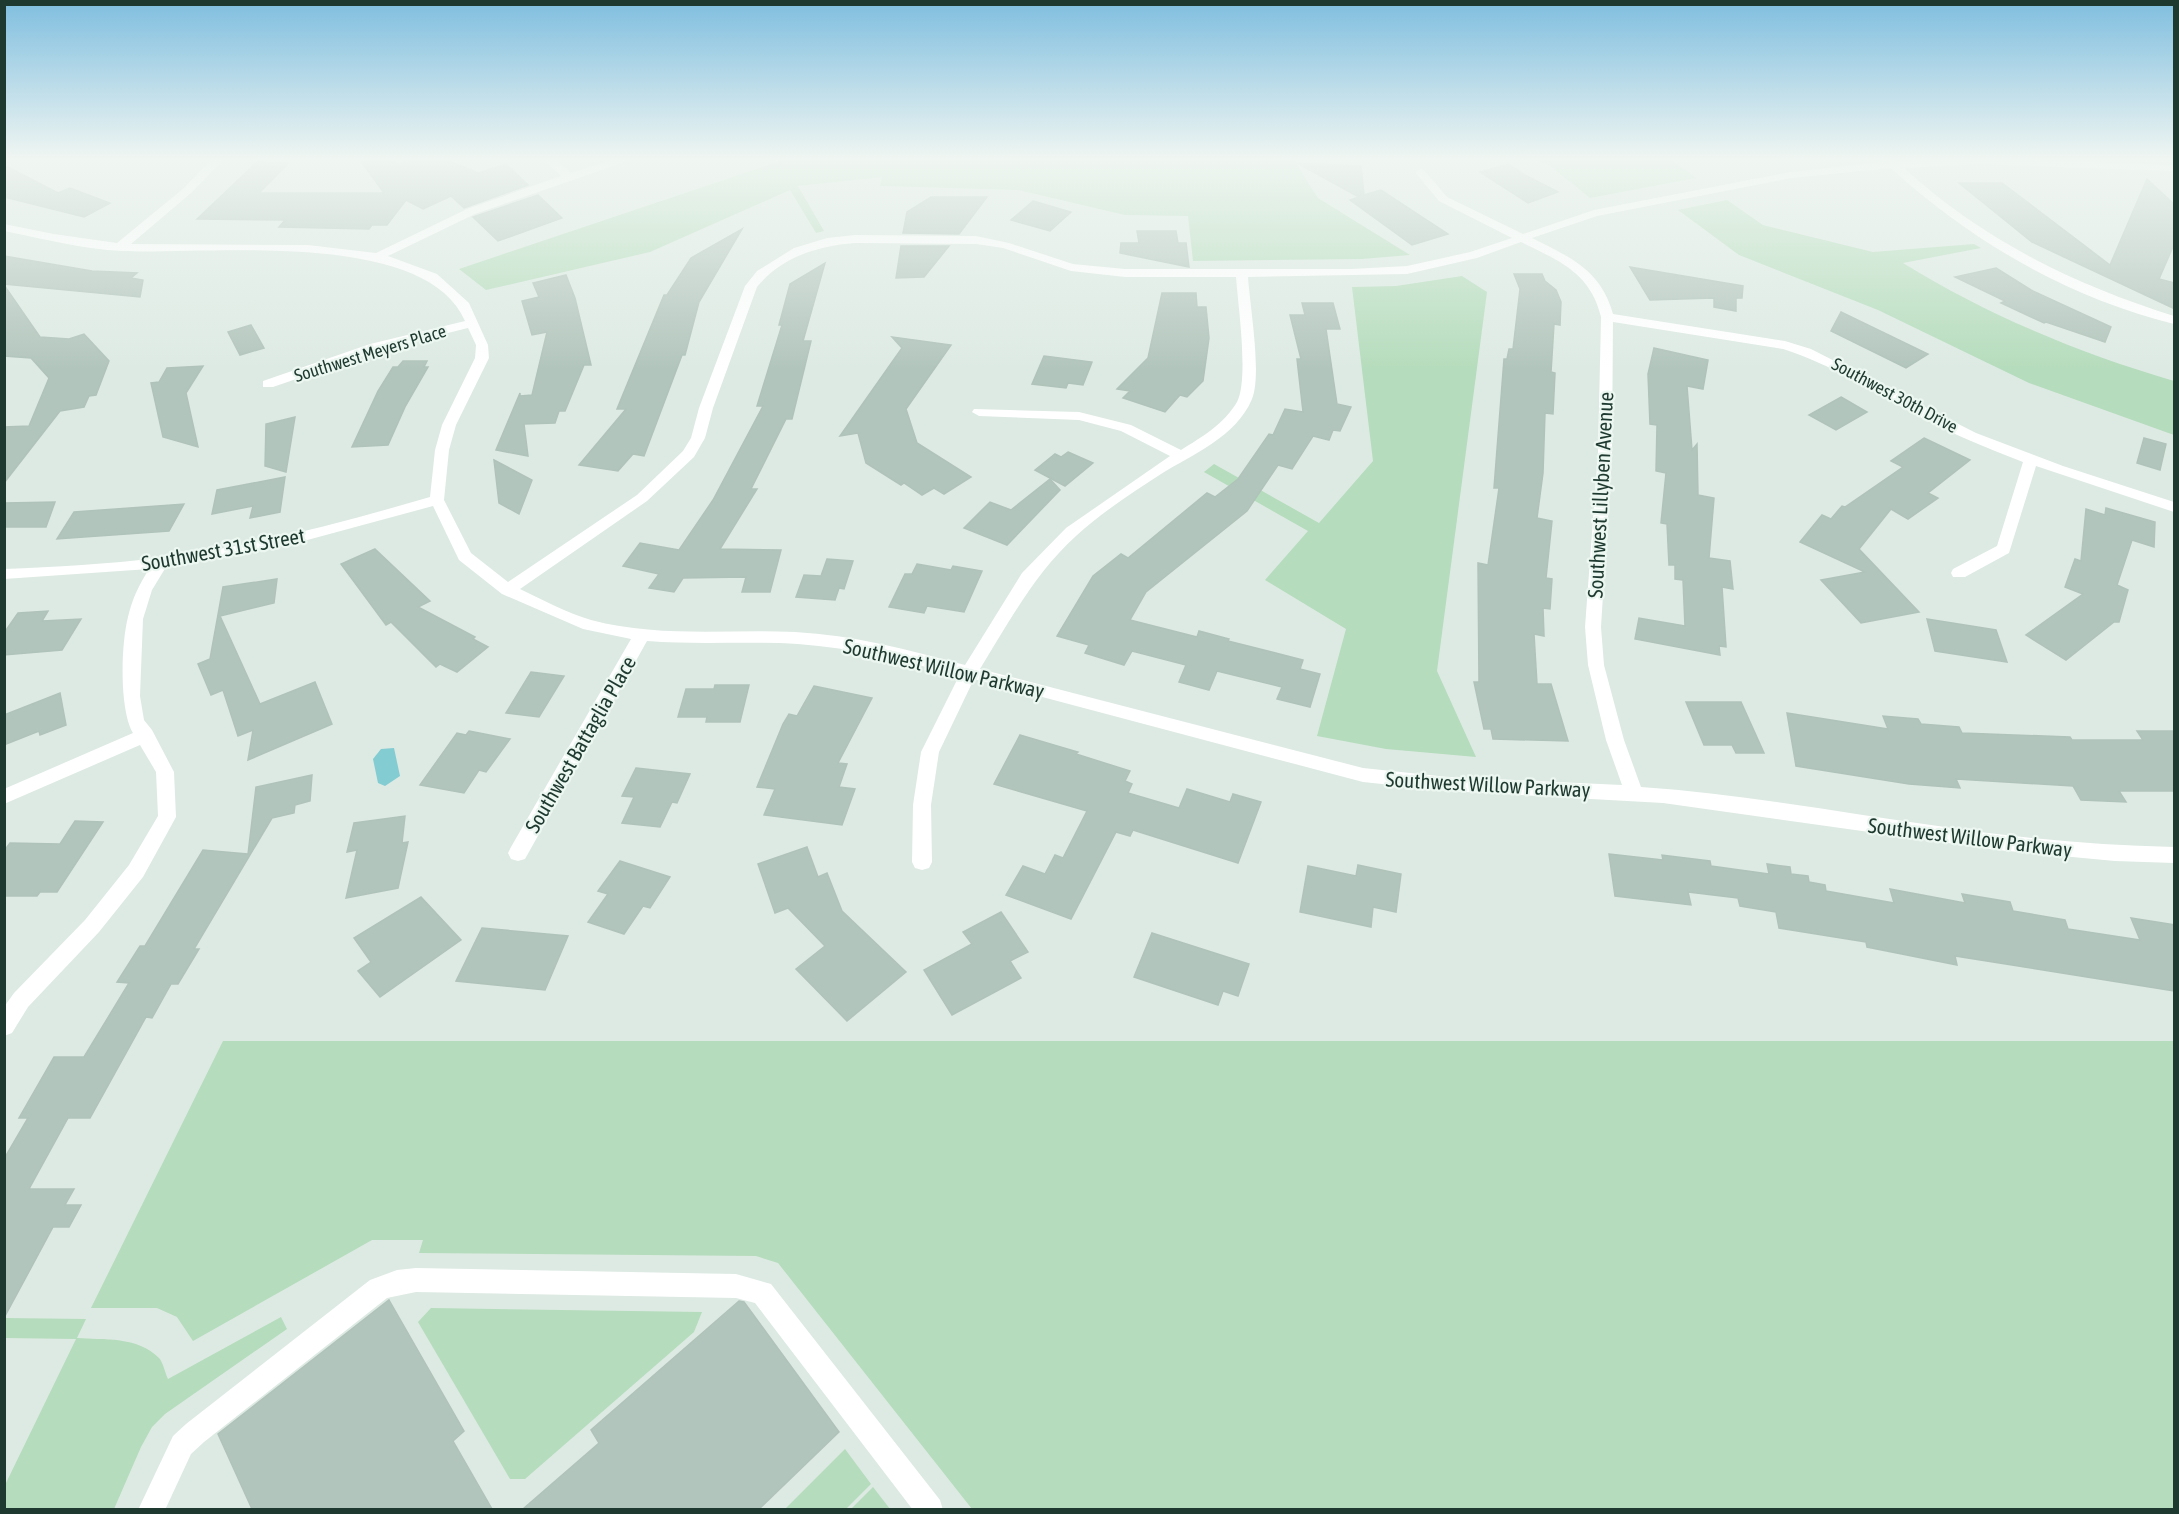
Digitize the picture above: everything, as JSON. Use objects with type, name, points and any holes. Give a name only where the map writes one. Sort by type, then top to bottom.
[{"type":"street","points":[[7,228],[54,238],[120,247],[308,249],[378,257],[433,277],[465,306],[482,345],[482,358],[449,425],[442,450],[437,500]]},
{"type":"street","points":[[120,247],[143,228]]},
{"type":"street","points":[[378,257],[430,228]]},
{"type":"street","name":"Southwest Lillyben Avenue","points":[[1497,228],[1556,255],[1593,282],[1602,297],[1607,317],[1605,452],[1593,627],[1596,665],[1615,740],[1633,791]]},
{"type":"street","points":[[508,590],[642,498],[689,454],[698,438],[706,408],[751,286],[761,274],[798,251],[827,242],[855,240],[976,240],[1005,245],[1071,267],[1095,271],[1242,274],[1407,270],[1454,261],[1554,228]]},
{"type":"street","points":[[1969,228],[2017,259],[2091,292],[2175,320]]},
{"type":"street","points":[[922,862],[922,805],[930,752],[969,672],[1028,578],[1071,532],[1180,455],[1214,436],[1236,414],[1245,399],[1249,381],[1242,274]]},
{"type":"street","name":"Southwest 30th Drive","points":[[1607,317],[1785,345],[1810,352],[1848,369],[1929,416],[2031,458],[2175,507]]},
{"type":"street","name":"Southwest Meyers Place","points":[[268,384],[375,347],[472,323]]},
{"type":"street","points":[[979,412],[1079,416],[1126,428],[1180,455]]},
{"type":"street","points":[[1959,573],[2004,549],[2031,458]]},
{"type":"street","name":"Southwest Willow Parkway","points":[[437,500],[465,555],[508,590],[589,625],[642,635],[698,639],[795,638],[848,643],[969,672],[1363,776],[1411,782],[1633,791],[1980,841],[2117,855],[2175,855]]},
{"type":"street","name":"Southwest 31st Street","points":[[4,574],[86,570],[161,562],[310,534],[437,500]]},
{"type":"street","points":[[4,1026],[21,1000],[92,926],[136,871],[167,818],[165,772],[146,735],[135,721],[131,696],[135,619],[144,590],[161,562]]},
{"type":"street","name":"Southwest Battaglia Place","points":[[518,853],[642,635]]},
{"type":"street","points":[[4,797],[146,735]]},
{"type":"street","points":[[151,1509],[182,1445],[195,1433],[379,1289],[397,1282],[416,1280],[736,1286],[762,1293],[930,1509]]},
{"type":"green space","points":[[582,228],[705,228],[650,252],[486,290],[459,269]]},
{"type":"green space","points":[[813,228],[822,228],[824,231],[816,233]]},
{"type":"green space","points":[[1189,228],[1366,228],[1410,255],[1362,259],[1193,261]]},
{"type":"green space","points":[[1702,228],[1774,228],[1873,252],[1974,244],[1981,248],[1903,263],[1967,299],[2034,331],[2103,358],[2174,381],[2174,435],[2029,383],[1878,310],[1739,255]]},
{"type":"green space","points":[[1462,276],[1487,292],[1437,671],[1476,757],[1386,749],[1317,736],[1346,629],[1265,580],[1308,531],[1204,472],[1214,464],[1319,523],[1373,461],[1352,287],[1396,286]]},
{"type":"green space","points":[[223,1041],[2174,1041],[2174,1509],[972,1509],[778,1263],[756,1256],[419,1253],[423,1240],[372,1240],[193,1341],[177,1317],[157,1308],[91,1308]]},
{"type":"green space","points":[[431,1308],[702,1312],[694,1332],[525,1479],[510,1479],[418,1322]]},
{"type":"green space","points":[[281,1317],[287,1329],[165,1414],[152,1427],[114,1509],[5,1509],[5,1485],[76,1339],[5,1338],[5,1318],[86,1319],[77,1338],[120,1340],[141,1346],[159,1358],[168,1379]]},
{"type":"green space","points":[[845,1449],[871,1484],[846,1509],[785,1509]]},
{"type":"green space","points":[[873,1487],[890,1509],[851,1509]]},
{"type":"water","points":[[394,748],[400,776],[385,786],[378,783],[373,759],[381,749]]},
{"type":"building","points":[[308,228],[370,228],[369,229]]},
{"type":"building","points":[[484,228],[535,228],[498,241]]},
{"type":"building","points":[[904,228],[964,228],[959,234],[903,233]]},
{"type":"building","points":[[1038,228],[1054,228],[1050,231]]},
{"type":"building","points":[[1388,228],[1438,228],[1448,234],[1412,245]]},
{"type":"building","points":[[2014,228],[2061,228],[2110,265],[2126,228],[2175,228],[2175,242],[2159,279],[2175,283],[2175,309],[2032,242]]},
{"type":"building","points":[[742,229],[699,302],[685,355],[682,355],[644,456],[633,454],[618,471],[579,465],[626,409],[617,409],[664,295],[667,295],[691,258]]},
{"type":"building","points":[[1137,231],[1176,231],[1178,243],[1186,243],[1189,267],[1120,253],[1121,243],[1139,243]]},
{"type":"building","points":[[901,246],[949,246],[924,277],[896,278]]},
{"type":"building","points":[[4,256],[92,271],[137,273],[131,278],[143,280],[140,297],[4,284]]},
{"type":"building","points":[[825,263],[803,341],[811,341],[792,419],[786,419],[751,489],[757,489],[720,549],[781,550],[770,592],[742,592],[746,577],[683,578],[674,592],[649,588],[659,574],[623,566],[640,543],[679,550],[713,500],[763,406],[757,406],[782,325],[779,325],[790,284]]},
{"type":"building","points":[[1630,267],[1743,286],[1742,298],[1736,298],[1736,311],[1714,307],[1714,298],[1650,300]]},
{"type":"building","points":[[1996,268],[2031,290],[2111,327],[2105,342],[2044,323],[2001,303],[2005,301],[1955,277]]},
{"type":"building","points":[[1514,274],[1542,274],[1545,281],[1556,290],[1561,302],[1560,325],[1554,324],[1551,372],[1555,373],[1553,414],[1545,413],[1543,473],[1537,518],[1552,521],[1546,578],[1552,579],[1550,609],[1543,608],[1544,636],[1534,634],[1537,684],[1551,684],[1568,741],[1493,739],[1491,729],[1484,729],[1474,682],[1479,682],[1478,563],[1488,565],[1499,488],[1494,488],[1504,359],[1507,359],[1509,349],[1513,349],[1520,289]]},
{"type":"building","points":[[566,275],[575,298],[591,365],[584,365],[565,411],[559,411],[555,423],[524,424],[528,456],[496,450],[520,393],[520,396],[532,395],[547,332],[532,335],[522,301],[539,297],[533,283]]},
{"type":"building","points":[[4,285],[40,337],[69,339],[84,334],[109,361],[96,395],[89,396],[84,407],[60,411],[4,483],[4,427],[29,426],[49,378],[31,358],[4,356]]},
{"type":"building","points":[[1162,293],[1196,293],[1197,307],[1206,307],[1209,338],[1203,381],[1187,397],[1180,395],[1165,412],[1123,398],[1130,391],[1117,389],[1148,358]]},
{"type":"building","points":[[1302,303],[1333,303],[1340,329],[1326,329],[1337,404],[1351,407],[1340,431],[1333,430],[1329,440],[1313,436],[1292,469],[1278,465],[1247,511],[1146,592],[1130,620],[1197,637],[1199,631],[1229,639],[1228,641],[1303,660],[1300,669],[1320,674],[1310,707],[1277,699],[1282,687],[1217,671],[1209,690],[1179,682],[1186,665],[1132,651],[1124,665],[1085,653],[1089,645],[1057,636],[1093,576],[1121,554],[1128,558],[1207,493],[1215,497],[1238,479],[1269,434],[1273,435],[1285,409],[1303,412],[1297,359],[1301,359],[1290,315],[1305,315]]},
{"type":"building","points":[[1841,312],[1928,354],[1906,368],[1831,331]]},
{"type":"building","points":[[251,325],[264,348],[240,355],[228,332]]},
{"type":"building","points":[[892,337],[951,345],[906,409],[917,443],[971,477],[944,494],[934,488],[922,495],[904,483],[901,485],[866,463],[858,433],[840,436],[902,348]]},
{"type":"building","points":[[1654,348],[1708,360],[1703,389],[1687,386],[1692,450],[1697,444],[1698,495],[1714,498],[1709,558],[1730,561],[1733,589],[1722,587],[1726,647],[1719,646],[1720,655],[1635,639],[1639,618],[1685,626],[1683,580],[1675,579],[1675,565],[1669,565],[1667,524],[1661,523],[1666,473],[1656,471],[1657,425],[1650,424],[1648,374]]},
{"type":"building","points":[[1044,356],[1092,362],[1083,385],[1068,383],[1066,388],[1032,384]]},
{"type":"building","points":[[403,361],[427,361],[424,367],[428,367],[405,407],[388,445],[352,447],[378,391],[393,367],[398,367]]},
{"type":"building","points":[[203,366],[186,393],[198,447],[163,437],[151,383],[159,382],[167,368]]},
{"type":"building","points":[[1841,397],[1867,412],[1836,430],[1809,415]]},
{"type":"building","points":[[295,417],[286,472],[265,466],[266,424]]},
{"type":"building","points":[[1924,438],[1970,460],[1928,493],[1938,498],[1908,519],[1891,509],[1859,549],[1919,612],[1861,623],[1821,580],[1865,572],[1800,542],[1822,515],[1831,519],[1842,506],[1845,507],[1903,467],[1891,461]]},
{"type":"building","points":[[2144,438],[2166,444],[2160,470],[2137,463]]},
{"type":"building","points":[[1068,452],[1093,463],[1065,486],[1035,470],[1055,454],[1061,457]]},
{"type":"building","points":[[494,460],[532,480],[519,514],[499,503]]},
{"type":"building","points":[[285,477],[280,512],[250,518],[253,506],[212,514],[217,490]]},
{"type":"building","points":[[1050,479],[1060,490],[1007,545],[964,528],[990,502],[1011,510]]},
{"type":"building","points":[[55,502],[46,527],[4,527],[4,503]]},
{"type":"building","points":[[184,504],[169,531],[57,539],[74,512]]},
{"type":"building","points":[[2106,508],[2155,522],[2154,547],[2132,540],[2117,585],[2128,590],[2119,622],[2114,622],[2066,660],[2026,635],[2083,594],[2065,587],[2075,559],[2081,561],[2086,509],[2105,515]]},
{"type":"building","points":[[375,549],[430,601],[418,607],[475,637],[473,639],[488,647],[457,672],[440,664],[436,667],[391,622],[386,625],[341,564]]},
{"type":"building","points":[[827,559],[853,561],[844,589],[839,588],[835,600],[796,597],[804,575],[821,576]]},
{"type":"building","points":[[917,564],[951,570],[953,566],[982,571],[964,612],[927,606],[924,613],[889,607],[905,574],[912,574]]},
{"type":"building","points":[[277,579],[274,603],[220,616],[260,704],[315,682],[332,724],[248,760],[253,730],[238,736],[223,690],[211,695],[198,664],[210,659],[223,587]]},
{"type":"building","points":[[48,611],[42,621],[81,619],[62,650],[4,655],[4,633],[18,613]]},
{"type":"building","points":[[1927,619],[1996,630],[2007,662],[1935,651]]},
{"type":"building","points":[[531,672],[564,676],[539,717],[506,713]]},
{"type":"building","points":[[715,685],[749,685],[740,722],[706,722],[707,717],[678,717],[686,689],[714,689]]},
{"type":"building","points":[[814,686],[872,698],[838,763],[847,764],[839,787],[855,789],[842,825],[764,815],[775,789],[757,787],[783,724],[789,714],[797,716]]},
{"type":"building","points":[[60,693],[66,725],[40,735],[39,731],[4,745],[4,715]]},
{"type":"building","points":[[1686,702],[1741,702],[1764,753],[1736,753],[1732,745],[1704,745]]},
{"type":"building","points":[[1787,713],[1888,729],[1883,716],[1918,719],[1921,724],[1959,727],[1962,733],[2070,737],[2072,740],[2143,740],[2137,731],[2175,731],[2175,791],[2119,791],[2126,802],[2081,800],[2073,786],[1956,779],[1960,788],[1909,784],[1796,766]]},
{"type":"building","points":[[469,731],[510,739],[486,772],[479,770],[464,793],[420,785],[457,733],[466,735]]},
{"type":"building","points":[[1020,735],[1078,752],[1076,754],[1130,771],[1125,781],[1132,784],[1128,793],[1179,808],[1187,789],[1230,802],[1233,794],[1261,802],[1238,863],[1133,830],[1130,836],[1116,832],[1071,919],[1006,895],[1023,866],[1045,874],[1055,855],[1063,858],[1087,811],[994,784]]},
{"type":"building","points":[[636,768],[690,774],[677,803],[672,802],[660,827],[622,823],[634,797],[622,796]]},
{"type":"building","points":[[312,775],[310,801],[295,805],[294,813],[272,818],[194,949],[199,949],[178,984],[171,984],[152,1018],[146,1017],[90,1118],[68,1118],[29,1189],[74,1189],[65,1205],[81,1205],[69,1227],[53,1227],[4,1318],[4,1159],[28,1118],[19,1118],[54,1057],[84,1057],[129,983],[117,982],[140,946],[145,946],[203,850],[248,854],[256,787]]},
{"type":"building","points":[[405,816],[402,843],[408,842],[398,888],[346,898],[357,850],[347,852],[354,823]]},
{"type":"building","points":[[75,821],[103,822],[57,892],[40,892],[37,896],[4,896],[4,851],[10,843],[60,844]]},
{"type":"building","points":[[807,847],[818,877],[827,873],[842,911],[906,972],[847,1021],[796,969],[825,946],[788,908],[775,913],[758,864]]},
{"type":"building","points":[[1609,854],[1663,860],[1662,855],[1710,861],[1711,866],[1769,874],[1767,864],[1790,867],[1791,874],[1808,876],[1809,882],[1825,885],[1826,891],[1894,903],[1890,889],[1965,903],[1962,894],[2010,902],[2013,911],[2065,920],[2068,929],[2140,940],[2131,918],[2175,925],[2175,991],[1955,956],[1957,965],[1867,947],[1866,942],[1779,928],[1776,912],[1740,906],[1738,898],[1688,892],[1691,905],[1615,896]]},
{"type":"building","points":[[620,861],[670,877],[650,908],[643,906],[624,934],[588,922],[608,894],[598,891]]},
{"type":"building","points":[[1358,865],[1401,874],[1396,912],[1373,907],[1371,927],[1300,912],[1308,866],[1356,876]]},
{"type":"building","points":[[421,897],[461,940],[380,997],[358,971],[371,962],[354,938]]},
{"type":"building","points":[[1001,912],[1028,952],[1010,961],[1021,978],[952,1015],[924,970],[972,944],[963,932]]},
{"type":"building","points":[[482,928],[568,936],[545,990],[456,981]]},
{"type":"building","points":[[1152,933],[1249,964],[1238,996],[1223,991],[1218,1005],[1134,977]]},
{"type":"building","points":[[389,1300],[464,1431],[453,1441],[492,1509],[252,1509],[218,1434]]},
{"type":"building","points":[[739,1301],[744,1302],[839,1432],[759,1509],[523,1509],[599,1443],[591,1430]]}]
